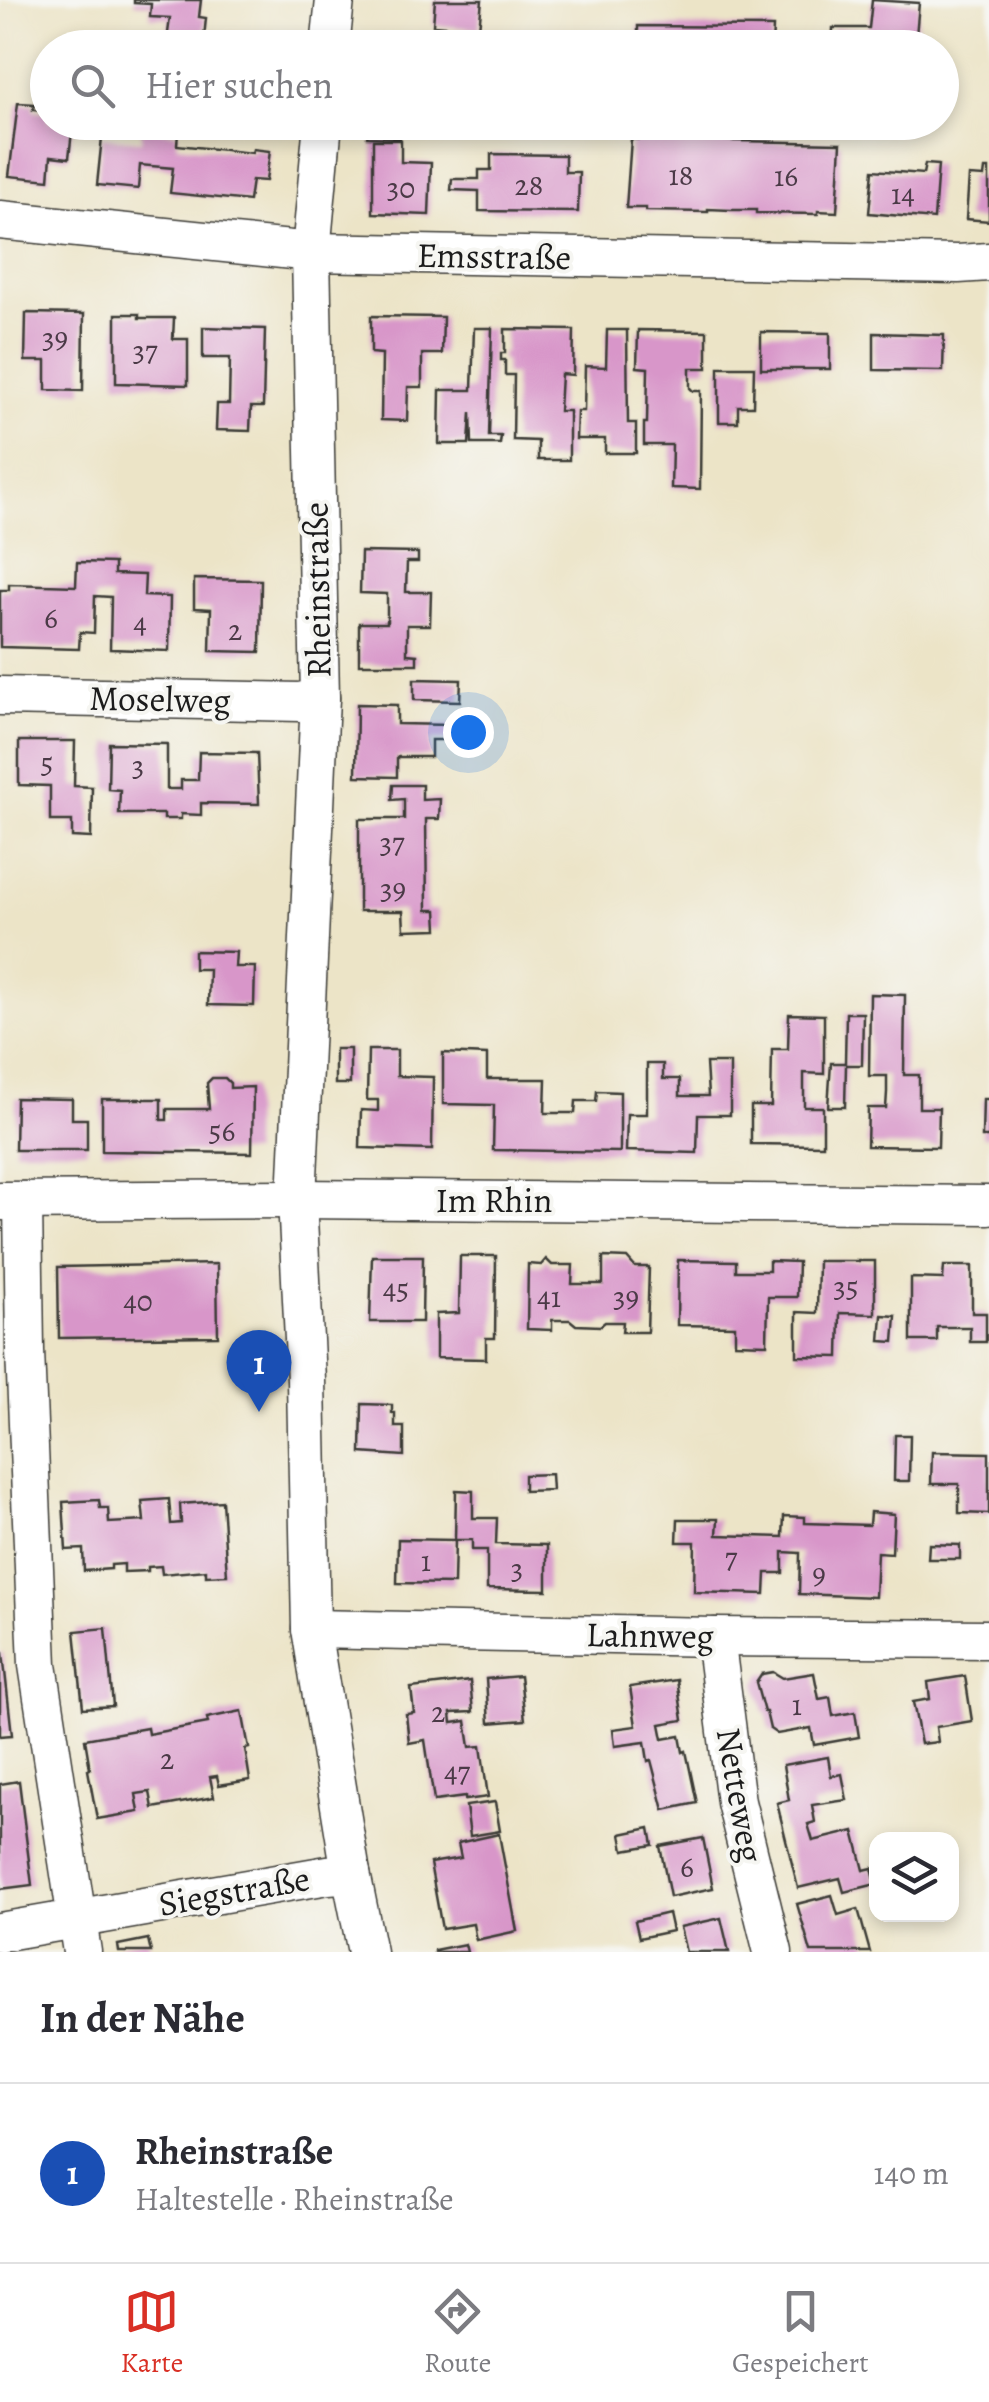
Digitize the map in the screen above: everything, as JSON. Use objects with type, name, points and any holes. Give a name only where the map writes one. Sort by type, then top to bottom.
[{"type":"street","points":[[332,30],[335,0]]},
{"type":"street","name":"Rheinstraße","points":[[321,140],[311,252],[320,698],[297,1199],[312,1629],[367,1952]]},
{"type":"street","name":"Emsstraße","points":[[0,220],[311,252],[989,262]]},
{"type":"street","name":"Moselweg","points":[[0,696],[300,702],[320,698]]},
{"type":"street","name":"Im Rhin","points":[[12,1201],[297,1199],[989,1205]]},
{"type":"street","points":[[12,1201],[25,1352],[38,1665],[78,1935]]},
{"type":"street","name":"Lahnweg","points":[[312,1629],[989,1639]]},
{"type":"street","name":"Netteweg","points":[[715,1637],[736,1802],[773,1952]]},
{"type":"street","name":"Siegstraße","points":[[0,1932],[78,1935],[328,1875],[351,1874]]},
{"type":"building","points":[[201,0],[199,17],[206,18],[205,30],[168,30],[170,18],[150,17],[151,4],[134,3]]},
{"type":"building","points":[[435,0],[482,0],[479,29],[433,25]]},
{"type":"building","points":[[872,0],[919,3],[917,30],[833,30],[869,28]]},
{"type":"building","points":[[638,26],[773,27],[773,30],[638,30]]},
{"type":"building","points":[[18,103],[30,104],[30,140],[71,140],[69,158],[51,156],[49,180],[9,176]]},
{"type":"building","points":[[102,140],[177,140],[177,145],[252,153],[253,149],[270,151],[266,181],[252,180],[249,201],[170,193],[173,168],[140,165],[138,189],[97,185]]},
{"type":"building","points":[[373,140],[401,140],[401,162],[431,163],[429,215],[373,213]]},
{"type":"building","points":[[631,140],[841,143],[837,212],[626,208]]},
{"type":"building","points":[[491,154],[565,155],[565,172],[579,172],[578,212],[479,211],[479,191],[451,190],[452,179],[479,179],[479,170],[491,170]]},
{"type":"building","points":[[925,164],[938,165],[934,219],[869,213],[873,170],[923,174]]},
{"type":"building","points":[[985,169],[989,169],[989,221],[966,219],[969,176],[984,177]]},
{"type":"building","points":[[26,313],[84,314],[83,391],[46,390],[46,361],[25,361]]},
{"type":"building","points":[[116,314],[174,318],[173,339],[188,339],[188,385],[116,383]]},
{"type":"building","points":[[371,316],[443,317],[442,354],[422,354],[422,387],[408,387],[407,421],[381,420],[382,354],[371,353]]},
{"type":"building","points":[[203,327],[265,329],[263,407],[251,407],[250,431],[216,430],[217,404],[229,404],[230,358],[203,358]]},
{"type":"building","points":[[474,328],[492,328],[489,436],[501,436],[500,444],[472,444],[471,412],[469,444],[439,444],[440,390],[472,390]]},
{"type":"building","points":[[505,329],[574,330],[573,375],[561,374],[559,411],[569,411],[569,460],[538,460],[538,441],[513,440],[514,375],[505,375],[505,360],[501,360],[501,353],[505,353]]},
{"type":"building","points":[[607,330],[627,330],[628,423],[636,423],[636,453],[605,453],[605,439],[576,439],[577,411],[584,411],[585,366],[606,367]]},
{"type":"building","points":[[638,330],[707,331],[707,368],[690,368],[690,388],[701,391],[700,489],[671,488],[672,445],[644,445],[648,368],[637,367]]},
{"type":"building","points":[[761,332],[830,333],[830,369],[761,369]]},
{"type":"building","points":[[874,333],[944,335],[943,371],[874,370]]},
{"type":"building","points":[[719,367],[754,367],[753,406],[738,406],[738,422],[719,422]]},
{"type":"building","points":[[361,552],[418,553],[418,562],[407,562],[406,592],[431,592],[430,625],[407,625],[407,654],[417,655],[417,664],[359,664],[359,623],[387,623],[387,594],[360,593]]},
{"type":"building","points":[[77,562],[114,563],[114,574],[145,575],[144,596],[170,597],[169,651],[110,649],[111,597],[95,596],[94,633],[80,632],[79,649],[0,647],[0,590],[9,590],[9,584],[76,586]]},
{"type":"building","points":[[194,579],[261,580],[260,652],[210,651],[211,609],[194,608]]},
{"type":"building","points":[[414,679],[461,680],[460,701],[414,700]]},
{"type":"building","points":[[357,704],[397,705],[397,724],[451,725],[451,740],[431,740],[431,757],[397,757],[397,777],[356,776]]},
{"type":"building","points":[[19,741],[75,741],[74,786],[92,787],[91,838],[72,837],[72,821],[50,821],[50,786],[19,785]]},
{"type":"building","points":[[109,743],[167,744],[167,789],[181,789],[181,780],[198,780],[199,752],[257,753],[259,804],[201,803],[201,815],[181,814],[181,819],[164,819],[164,814],[119,814],[120,790],[108,789]]},
{"type":"building","points":[[393,785],[422,785],[422,800],[440,799],[439,819],[426,819],[427,910],[437,910],[438,929],[404,930],[403,911],[359,911],[359,819],[404,819],[404,799],[392,800]]},
{"type":"building","points":[[194,951],[236,952],[235,967],[255,967],[254,1006],[208,1005],[209,969],[194,969]]},
{"type":"building","points":[[870,994],[905,995],[904,1075],[919,1075],[919,1108],[939,1108],[938,1147],[867,1146],[868,1108],[886,1108],[887,1092],[887,1076],[869,1076]]},
{"type":"building","points":[[846,1013],[863,1013],[862,1065],[846,1065],[845,1107],[828,1107],[831,1063],[845,1063]]},
{"type":"building","points":[[789,1014],[824,1015],[824,1074],[804,1073],[804,1107],[823,1107],[823,1145],[751,1144],[751,1106],[771,1106],[772,1049],[788,1049]]},
{"type":"building","points":[[335,1049],[350,1049],[350,1084],[335,1084]]},
{"type":"building","points":[[368,1050],[397,1050],[397,1076],[433,1077],[432,1150],[360,1148],[361,1110],[378,1111],[378,1100],[367,1100]]},
{"type":"building","points":[[443,1053],[487,1055],[487,1079],[546,1079],[545,1113],[575,1113],[576,1101],[596,1101],[597,1091],[620,1092],[620,1152],[493,1150],[494,1105],[443,1104]]},
{"type":"building","points":[[706,1063],[730,1063],[730,1115],[698,1115],[697,1153],[626,1151],[627,1114],[647,1114],[647,1064],[663,1064],[663,1079],[680,1079],[680,1096],[708,1096]]},
{"type":"building","points":[[212,1078],[225,1078],[230,1088],[253,1087],[252,1153],[102,1151],[102,1099],[161,1099],[161,1120],[167,1120],[167,1109],[209,1109],[207,1083]]},
{"type":"building","points":[[16,1098],[72,1099],[72,1119],[87,1119],[87,1150],[15,1150]]},
{"type":"building","points":[[983,1099],[989,1099],[989,1137],[982,1137]]},
{"type":"building","points":[[372,1256],[423,1256],[422,1322],[370,1322]]},
{"type":"building","points":[[460,1256],[496,1256],[495,1338],[486,1338],[486,1359],[436,1358],[436,1314],[459,1313]]},
{"type":"building","points":[[603,1257],[627,1258],[635,1267],[649,1267],[647,1332],[622,1332],[623,1322],[605,1322],[600,1326],[576,1325],[570,1320],[552,1320],[552,1330],[527,1329],[528,1264],[541,1265],[546,1259],[552,1265],[573,1265],[572,1284],[603,1284]]},
{"type":"building","points":[[678,1260],[736,1261],[736,1271],[769,1271],[769,1261],[798,1262],[797,1297],[768,1297],[767,1344],[735,1343],[735,1326],[677,1325]]},
{"type":"building","points":[[818,1261],[875,1261],[875,1314],[840,1313],[839,1357],[797,1356],[797,1312],[817,1313]]},
{"type":"building","points":[[217,1264],[218,1336],[59,1338],[58,1267]]},
{"type":"building","points":[[944,1266],[972,1266],[972,1313],[986,1313],[986,1342],[970,1342],[970,1327],[937,1327],[937,1341],[911,1341],[911,1278],[943,1279]]},
{"type":"building","points":[[882,1315],[896,1316],[894,1342],[880,1341]]},
{"type":"building","points":[[362,1404],[392,1405],[395,1427],[404,1427],[404,1456],[361,1453]]},
{"type":"building","points":[[895,1435],[910,1435],[909,1481],[894,1481]]},
{"type":"building","points":[[932,1452],[989,1453],[989,1514],[959,1513],[959,1484],[931,1484]]},
{"type":"building","points":[[551,1474],[552,1490],[524,1491],[524,1475]]},
{"type":"building","points":[[456,1490],[473,1491],[473,1518],[497,1518],[496,1544],[547,1545],[547,1590],[487,1589],[487,1550],[472,1550],[472,1540],[455,1540]]},
{"type":"building","points":[[169,1499],[171,1524],[181,1523],[180,1504],[222,1501],[227,1575],[206,1576],[206,1570],[162,1574],[161,1566],[124,1572],[124,1564],[84,1571],[83,1549],[66,1550],[63,1502],[99,1500],[100,1508],[108,1508],[109,1523],[144,1521],[142,1501]]},
{"type":"building","points":[[870,1512],[894,1514],[892,1553],[877,1552],[875,1597],[799,1594],[800,1553],[783,1552],[783,1573],[766,1573],[765,1594],[694,1592],[695,1542],[677,1542],[678,1519],[718,1519],[717,1535],[783,1537],[784,1516],[805,1517],[805,1523],[869,1525]]},
{"type":"building","points":[[398,1539],[455,1540],[454,1584],[397,1583]]},
{"type":"building","points":[[929,1544],[960,1545],[960,1559],[928,1559]]},
{"type":"building","points":[[106,1628],[113,1706],[83,1708],[75,1631]]},
{"type":"building","points":[[0,1653],[12,1735],[0,1736]]},
{"type":"building","points":[[773,1672],[783,1678],[814,1673],[819,1699],[830,1697],[833,1716],[855,1712],[859,1737],[814,1745],[811,1728],[777,1734],[770,1729],[756,1683],[762,1674]]},
{"type":"building","points":[[520,1676],[525,1720],[489,1723],[486,1679]]},
{"type":"building","points":[[965,1676],[972,1721],[936,1727],[938,1742],[921,1744],[913,1702],[930,1699],[928,1682]]},
{"type":"building","points":[[677,1680],[683,1720],[660,1724],[663,1739],[680,1736],[697,1803],[664,1810],[645,1742],[615,1746],[613,1729],[636,1726],[630,1687]]},
{"type":"building","points":[[470,1681],[473,1712],[451,1713],[452,1723],[466,1721],[470,1747],[481,1746],[488,1797],[434,1801],[425,1740],[409,1743],[406,1714],[414,1713],[411,1688]]},
{"type":"building","points":[[242,1711],[250,1780],[219,1785],[217,1776],[210,1777],[214,1797],[153,1808],[150,1792],[136,1794],[139,1812],[97,1819],[85,1739],[147,1728],[148,1734],[208,1723],[207,1718]]},
{"type":"building","points":[[828,1757],[831,1776],[842,1774],[847,1800],[812,1805],[815,1822],[808,1824],[813,1841],[854,1831],[864,1870],[869,1869],[869,1886],[844,1892],[840,1878],[798,1888],[777,1803],[789,1800],[783,1765]]},
{"type":"building","points":[[19,1781],[32,1885],[0,1889],[0,1784]]},
{"type":"building","points":[[495,1802],[500,1831],[470,1836],[466,1806]]},
{"type":"building","points":[[650,1828],[653,1845],[624,1850],[621,1834]]},
{"type":"building","points":[[499,1834],[517,1931],[476,1940],[473,1924],[442,1929],[430,1863],[461,1858],[458,1843]]},
{"type":"building","points":[[703,1838],[713,1888],[670,1897],[660,1846]]},
{"type":"building","points":[[832,1895],[838,1915],[858,1909],[870,1952],[811,1952],[797,1904]]},
{"type":"building","points":[[668,1913],[672,1931],[639,1938],[635,1921]]},
{"type":"building","points":[[721,1918],[729,1952],[686,1952],[680,1927]]},
{"type":"building","points":[[148,1939],[151,1952],[119,1952],[118,1945]]},
{"type":"building","points":[[465,1944],[467,1952],[434,1952],[434,1950]]},
{"type":"place","name":"Rheinstraße","points":[[259,1412]]}]
